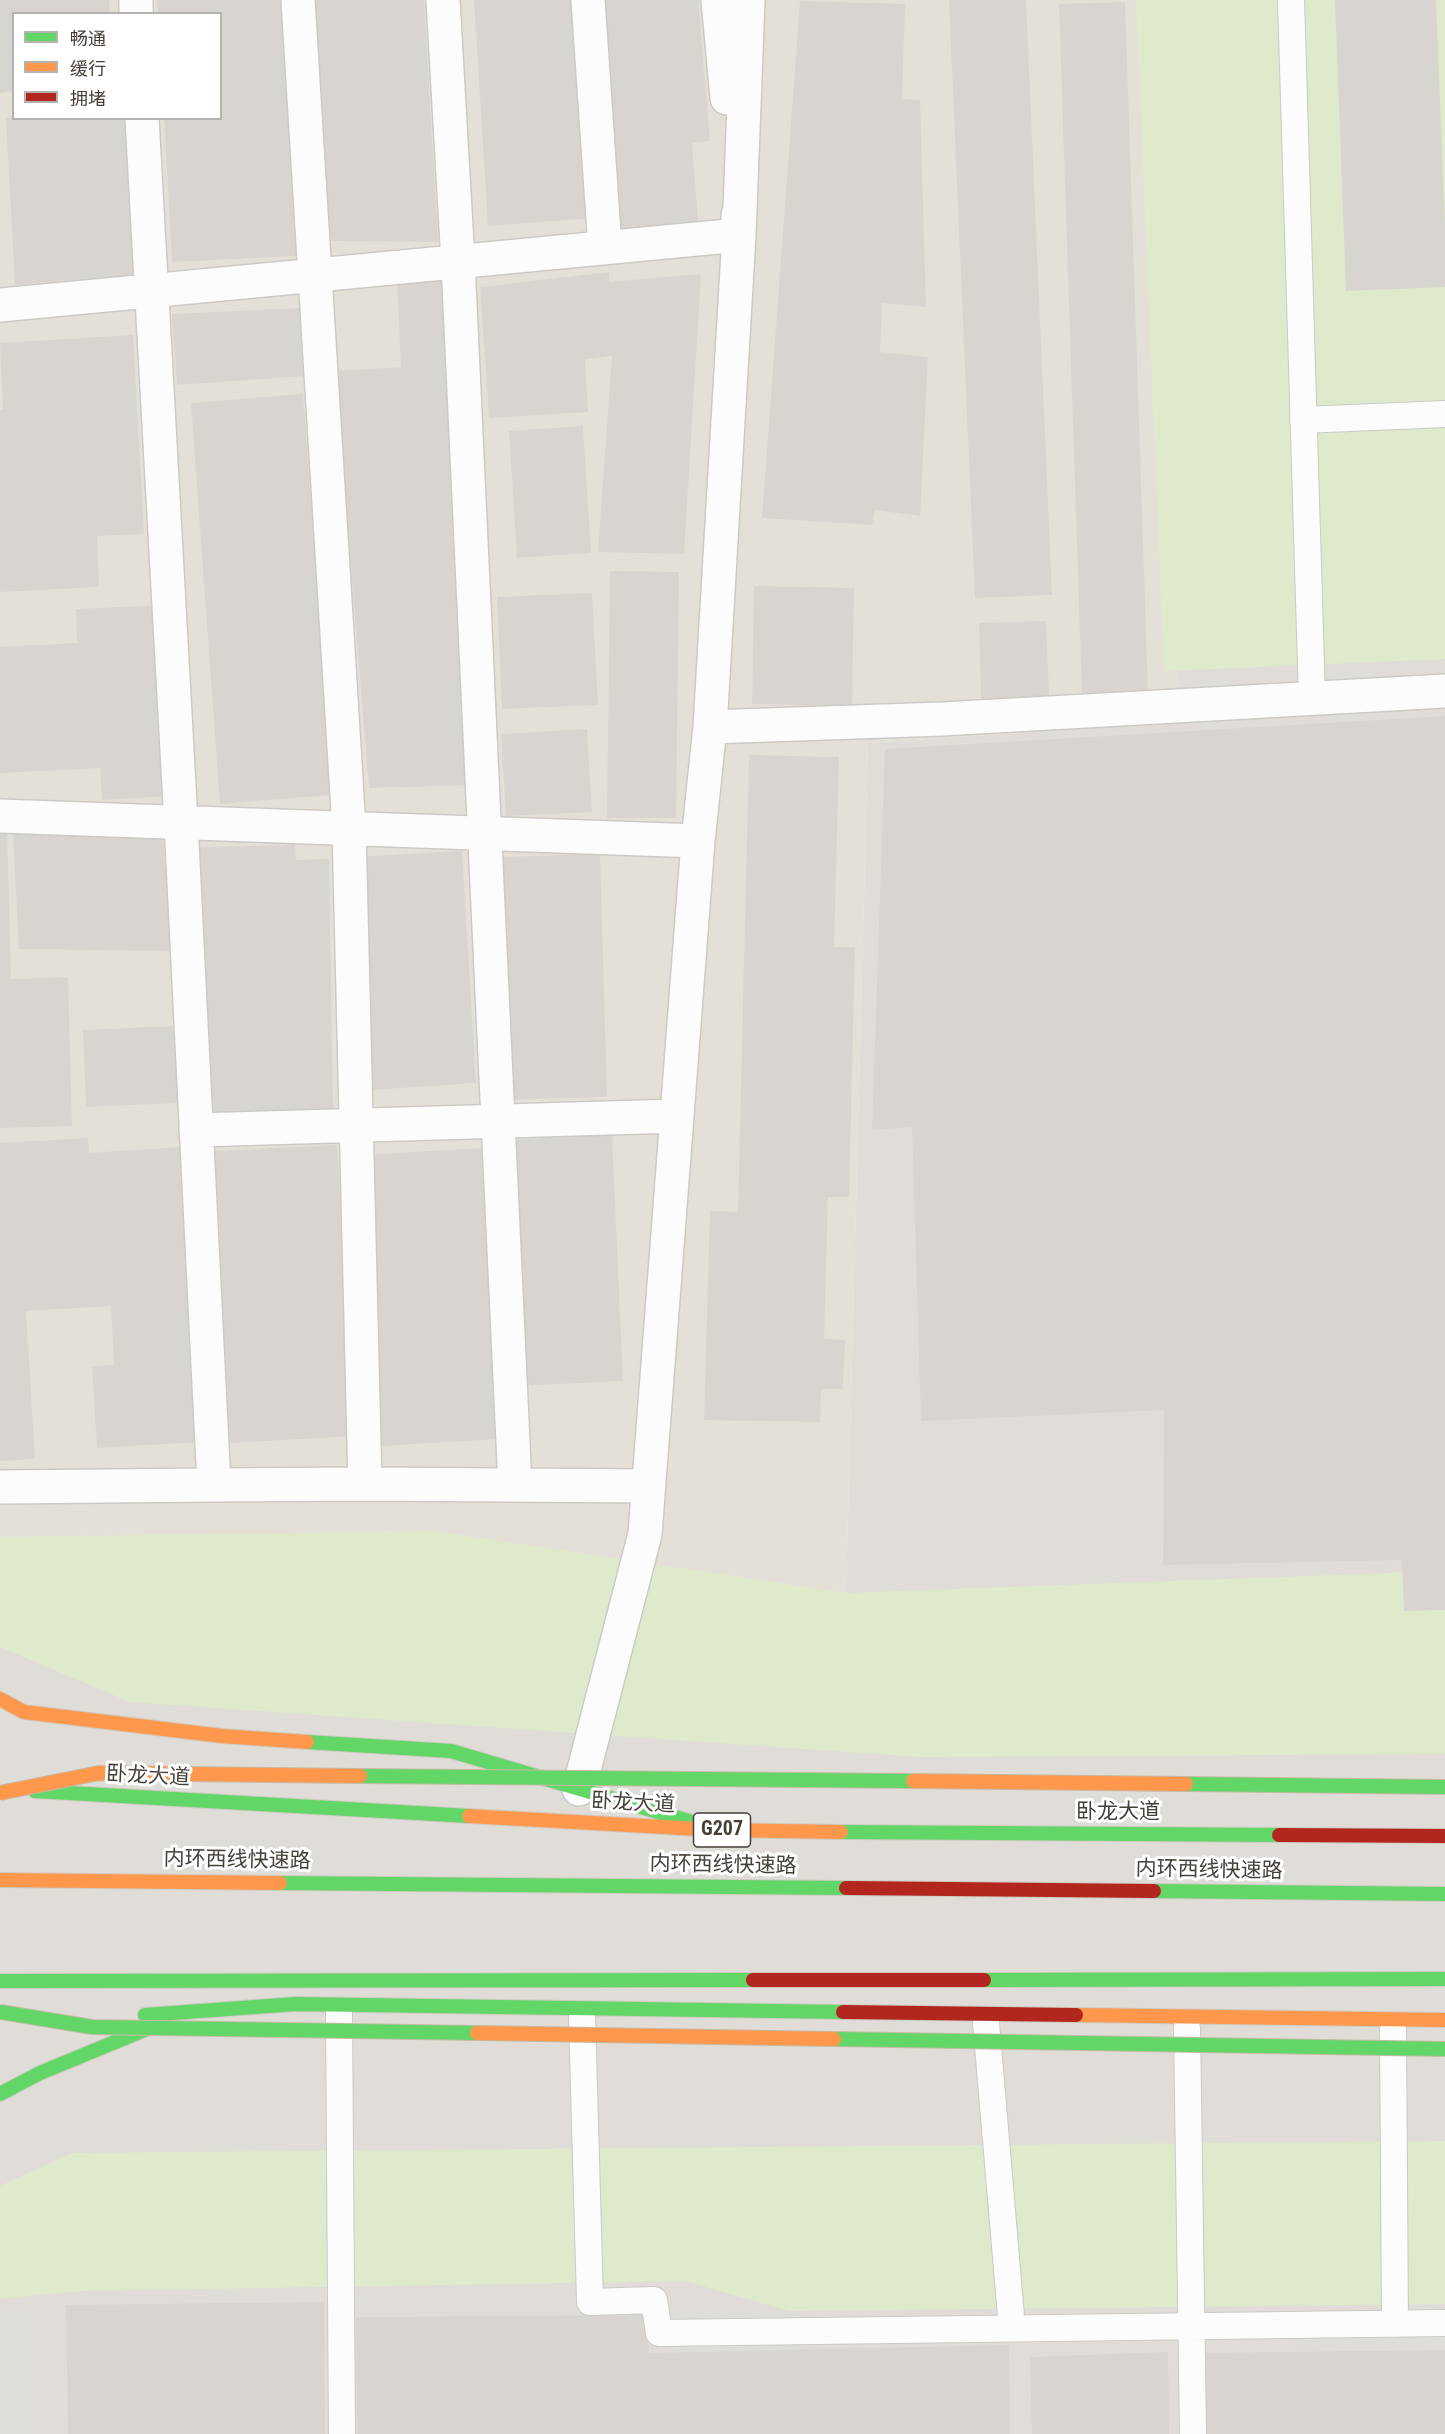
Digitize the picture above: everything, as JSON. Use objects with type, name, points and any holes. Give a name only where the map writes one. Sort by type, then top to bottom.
[{"type":"main road","points":[[0,1699],[24,1712],[222,1736],[451,1751],[717,1830]]},
{"type":"main road","points":[[0,1791],[99,1773],[1445,1786]]},
{"type":"main road","name":"卧龙大道","points":[[0,1791],[717,1830],[1445,1836]]},
{"type":"main road","name":"内环西线快速路","points":[[0,1880],[1445,1894]]},
{"type":"main road","points":[[0,1981],[1445,1979]]},
{"type":"main road","points":[[0,2026],[296,2004]]},
{"type":"main road","points":[[0,2094],[40,2073],[194,2010],[296,2004],[1445,2020]]},
{"type":"main road","points":[[0,2012],[92,2027],[1445,2049]]},
{"type":"street","points":[[298,0],[349,828],[365,1484]]},
{"type":"street","points":[[443,0],[458,262],[515,1485]]},
{"type":"street","points":[[588,0],[605,248]]},
{"type":"street","points":[[718,0],[739,235]]},
{"type":"street","points":[[579,1789],[645,1534],[698,841],[710,727],[739,235],[748,0]]},
{"type":"street","points":[[142,120],[181,822],[214,1485]]},
{"type":"street","points":[[0,305],[739,235]]},
{"type":"street","points":[[710,727],[942,718],[1445,691]]},
{"type":"street","points":[[0,816],[698,841]]},
{"type":"street","points":[[196,1130],[677,1116]]},
{"type":"street","points":[[0,1487],[365,1484],[649,1486]]},
{"type":"lane","points":[[1290,0],[1311,699]]},
{"type":"lane","points":[[1303,420],[1445,414]]},
{"type":"lane","points":[[339,2005],[342,2434]]},
{"type":"lane","points":[[582,2007],[590,2302],[654,2300],[659,2333],[1445,2323]]},
{"type":"lane","points":[[985,2013],[1012,2328]]},
{"type":"lane","points":[[1188,2016],[1186,2045],[1192,2434]]},
{"type":"lane","points":[[1393,2019],[1395,2324]]},
{"type":"shaded area","points":[[0,0],[1162,0],[1180,722],[868,743],[846,1593],[434,1531],[0,1537]]},
{"type":"shaded area","points":[[1162,0],[1445,0],[1445,2434],[0,2434],[0,1537],[434,1531],[846,1593],[868,743],[1180,722]]},
{"type":"shaded area","points":[[45,2313],[47,2434],[0,2434],[0,2314]]},
{"type":"green space","points":[[1136,0],[1445,0],[1445,659],[1164,671]]},
{"type":"green space","points":[[434,1531],[846,1593],[1445,1571],[1445,1754],[920,1757],[130,1702],[0,1647],[0,1537]]},
{"type":"green space","points":[[1445,2141],[1445,2304],[789,2311],[685,2281],[80,2291],[0,2299],[0,2186],[72,2153]]},
{"type":"building","points":[[0,0],[109,0],[110,12],[12,12],[12,91],[0,93]]},
{"type":"building","points":[[157,0],[282,0],[298,256],[172,262],[164,120],[222,120],[222,12],[158,12]]},
{"type":"building","points":[[313,0],[424,0],[438,242],[329,241]]},
{"type":"building","points":[[474,0],[576,0],[593,218],[488,226]]},
{"type":"building","points":[[600,0],[698,0],[710,141],[692,143],[699,235],[620,242]]},
{"type":"building","points":[[949,0],[1026,0],[1052,595],[975,598]]},
{"type":"building","points":[[1335,0],[1436,0],[1445,226],[1445,287],[1346,291]]},
{"type":"building","points":[[800,1],[905,4],[902,99],[920,100],[926,307],[882,303],[880,352],[928,357],[920,516],[875,510],[872,525],[762,518]]},
{"type":"building","points":[[1125,2],[1148,693],[1082,695],[1059,4]]},
{"type":"building","points":[[12,117],[12,120],[128,120],[140,274],[15,285],[6,118]]},
{"type":"building","points":[[609,272],[609,282],[701,274],[684,554],[598,552],[612,356],[585,359],[588,412],[489,418],[480,287]]},
{"type":"building","points":[[449,277],[475,785],[369,788],[335,371],[401,367],[397,280]]},
{"type":"building","points":[[300,308],[305,376],[177,385],[172,314]]},
{"type":"building","points":[[133,335],[144,534],[97,536],[99,587],[0,592],[0,410],[3,409],[0,343]]},
{"type":"building","points":[[303,394],[332,795],[220,804],[191,403]]},
{"type":"building","points":[[583,426],[591,553],[517,558],[509,431]]},
{"type":"building","points":[[610,571],[679,572],[676,818],[607,818]]},
{"type":"building","points":[[754,586],[854,588],[852,706],[752,704]]},
{"type":"building","points":[[592,593],[598,705],[502,709],[497,597]]},
{"type":"building","points":[[164,605],[173,796],[102,800],[100,768],[0,773],[0,647],[77,643],[76,609]]},
{"type":"building","points":[[1046,621],[1049,696],[981,699],[979,623]]},
{"type":"building","points":[[1445,716],[1445,1610],[1404,1611],[1402,1560],[1163,1565],[1164,1410],[921,1421],[912,1127],[872,1130],[885,749]]},
{"type":"building","points":[[587,729],[592,812],[506,816],[501,734]]},
{"type":"building","points":[[749,755],[839,757],[834,947],[855,947],[849,1197],[828,1197],[824,1339],[845,1340],[843,1389],[821,1389],[820,1422],[704,1420],[710,1211],[738,1212]]},
{"type":"building","points":[[0,828],[7,828],[11,979],[68,977],[72,1126],[0,1128]]},
{"type":"building","points":[[13,833],[163,835],[172,951],[19,949]]},
{"type":"building","points":[[295,845],[296,860],[329,859],[333,1110],[213,1111],[197,847]]},
{"type":"building","points":[[462,851],[476,1083],[370,1090],[355,857]]},
{"type":"building","points":[[600,854],[607,1097],[506,1100],[499,857]]},
{"type":"building","points":[[175,1026],[178,1103],[86,1107],[83,1030]]},
{"type":"building","points":[[612,1135],[623,1381],[518,1386],[506,1140]]},
{"type":"building","points":[[88,1138],[89,1153],[181,1147],[200,1442],[97,1448],[92,1366],[114,1365],[111,1306],[26,1311],[35,1459],[0,1461],[0,1143]]},
{"type":"building","points":[[337,1145],[353,1436],[230,1443],[215,1151]]},
{"type":"building","points":[[481,1148],[498,1439],[382,1446],[364,1155]]},
{"type":"building","points":[[324,2302],[325,2434],[68,2434],[66,2305]]},
{"type":"building","points":[[646,2315],[649,2353],[1009,2345],[1010,2434],[357,2434],[356,2317]]},
{"type":"building","points":[[1445,2350],[1445,2434],[1204,2434],[1203,2353]]},
{"type":"building","points":[[1168,2352],[1169,2434],[1032,2434],[1030,2357]]},
{"type":"traffic: fast","points":[[307,1742],[451,1751],[692,1822]]},
{"type":"traffic: fast","points":[[360,1776],[913,1781]]},
{"type":"traffic: fast","points":[[1186,1784],[1445,1787]]},
{"type":"traffic: fast","points":[[35,1791],[469,1816]]},
{"type":"traffic: fast","points":[[841,1832],[1279,1835]]},
{"type":"traffic: fast","points":[[280,1883],[846,1888]]},
{"type":"traffic: fast","points":[[1154,1891],[1445,1894]]},
{"type":"traffic: fast","points":[[984,1980],[1445,1979]]},
{"type":"traffic: fast","points":[[0,1981],[753,1980]]},
{"type":"traffic: fast","points":[[145,2015],[296,2004],[843,2012]]},
{"type":"traffic: fast","points":[[0,2012],[92,2027],[477,2033]]},
{"type":"traffic: fast","points":[[0,2094],[40,2073],[149,2028]]},
{"type":"traffic: fast","points":[[834,2039],[1445,2049]]},
{"type":"traffic: slow","points":[[0,1699],[24,1712],[222,1736],[307,1742]]},
{"type":"traffic: slow","points":[[0,1793],[99,1773],[360,1776]]},
{"type":"traffic: slow","points":[[913,1781],[1186,1784]]},
{"type":"traffic: slow","points":[[469,1816],[717,1830],[841,1832]]},
{"type":"traffic: slow","points":[[0,1880],[280,1883]]},
{"type":"traffic: slow","points":[[1076,2015],[1445,2020]]},
{"type":"traffic: slow","points":[[477,2033],[834,2039]]},
{"type":"traffic: jam","points":[[1279,1835],[1445,1836]]},
{"type":"traffic: jam","points":[[846,1888],[1154,1891]]},
{"type":"traffic: jam","points":[[753,1980],[984,1980]]},
{"type":"traffic: jam","points":[[843,2012],[1076,2015]]}]
